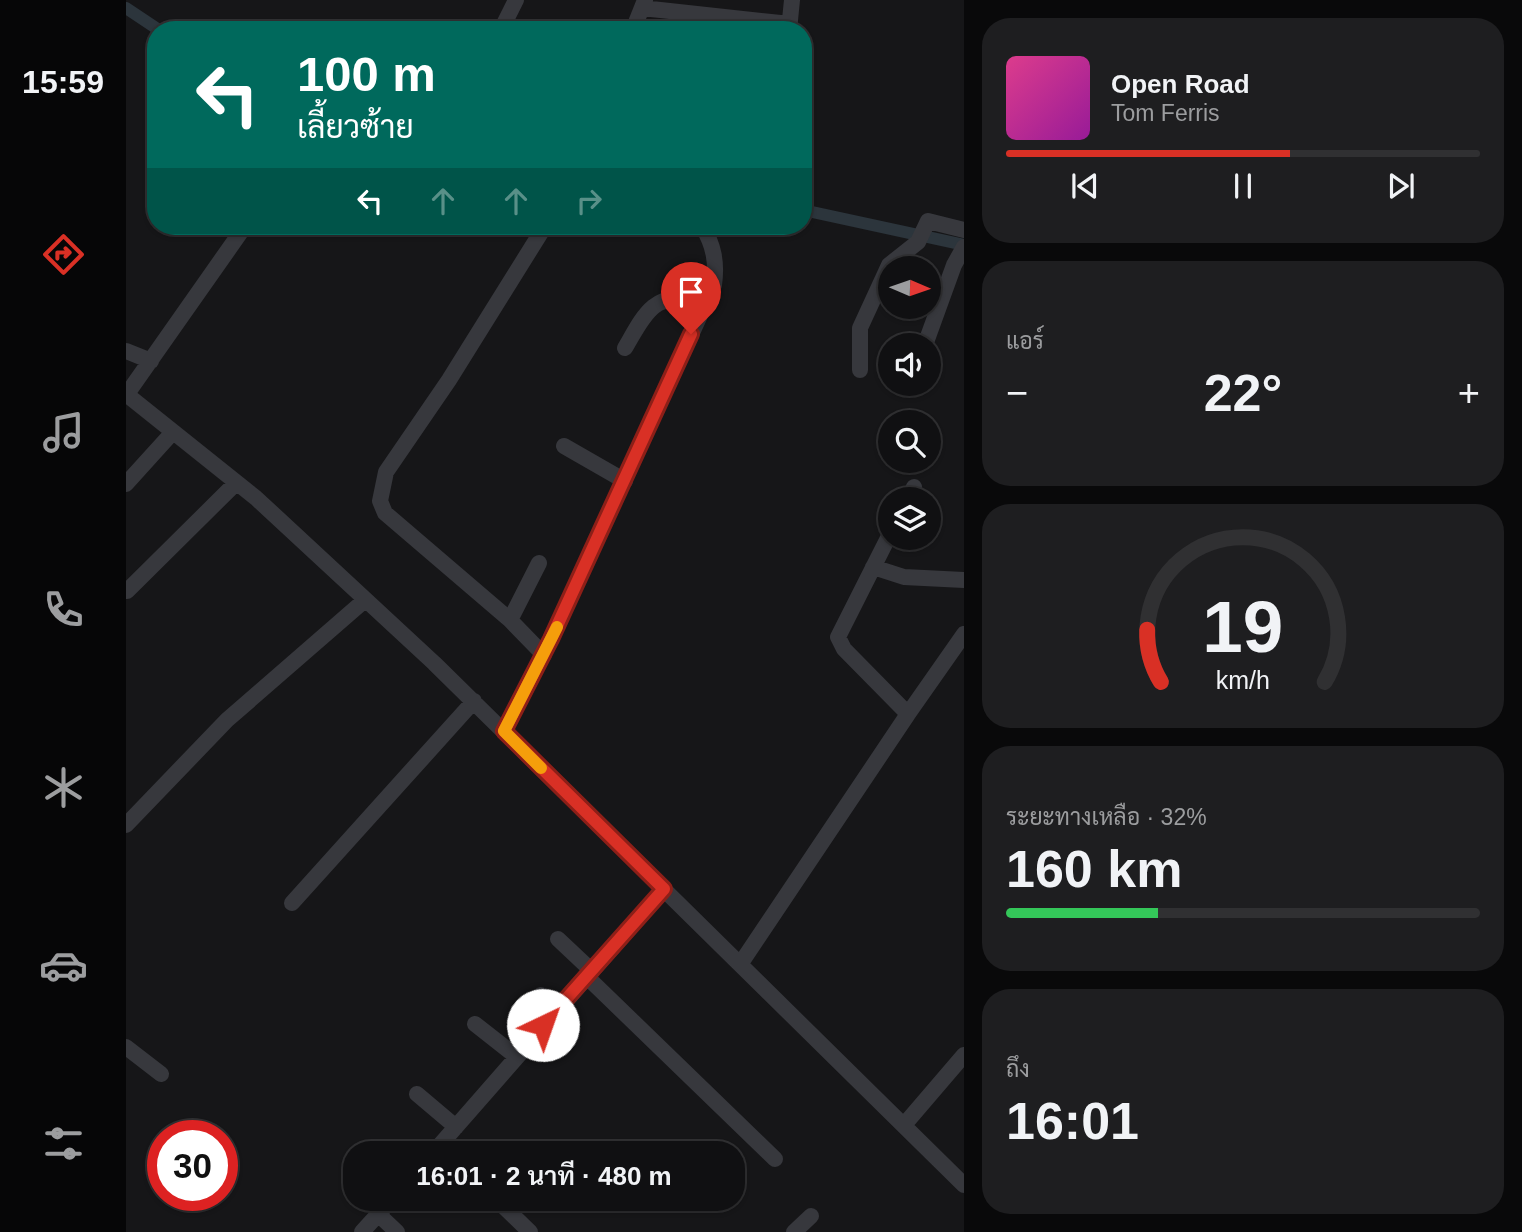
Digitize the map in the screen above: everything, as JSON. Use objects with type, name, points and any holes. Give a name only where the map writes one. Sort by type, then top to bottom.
[{"type":"street","points":[[506,21],[516,0]]},
{"type":"street","points":[[790,21],[792,0]]},
{"type":"street","points":[[636,21],[643,4],[751,21]]},
{"type":"street","points":[[860,370],[860,328],[889,265],[921,235],[928,221],[964,230]]},
{"type":"street","points":[[239,235],[151,361],[128,400],[236,483],[474,701],[964,1185]]},
{"type":"street","points":[[539,235],[449,380],[386,472],[380,501],[385,513],[510,620],[544,654]]},
{"type":"street","points":[[504,731],[544,654],[625,481],[697,306],[714,285],[716,270],[708,235]]},
{"type":"street","points":[[930,333],[962,249]]},
{"type":"street","points":[[625,348],[657,302],[667,298],[697,306]]},
{"type":"street","points":[[126,351],[151,361]]},
{"type":"street","points":[[126,484],[173,432]]},
{"type":"street","points":[[564,446],[625,481]]},
{"type":"street","points":[[127,591],[236,483]]},
{"type":"street","points":[[881,550],[838,637],[844,649],[908,714]]},
{"type":"street","points":[[510,620],[539,563]]},
{"type":"street","points":[[873,566],[904,577],[964,580]]},
{"type":"street","points":[[126,825],[227,720],[365,600]]},
{"type":"street","points":[[741,963],[964,634]]},
{"type":"street","points":[[292,903],[474,701]]},
{"type":"street","points":[[447,1141],[456,1127],[534,1036],[664,889]]},
{"type":"street","points":[[558,939],[775,1158]]},
{"type":"street","points":[[534,1036],[526,1027],[524,1018],[541,995]]},
{"type":"street","points":[[475,1024],[517,1057]]},
{"type":"street","points":[[126,1047],[161,1074]]},
{"type":"street","points":[[904,1125],[964,1055]]},
{"type":"street","points":[[417,1094],[456,1127]]},
{"type":"street","points":[[362,1232],[381,1211]]},
{"type":"street","points":[[508,1211],[530,1232]]},
{"type":"street","points":[[378,1214],[397,1232]]},
{"type":"street","points":[[794,1232],[810,1216]]},
{"type":"waterway","points":[[126,8],[147,22]]},
{"type":"waterway","points":[[812,212],[964,245]]},
{"type":"slow traffic","points":[[541,768],[504,731],[557,627]]},
{"type":"route","points":[[543,1025],[664,889],[504,731],[551,639],[691,334]]}]
